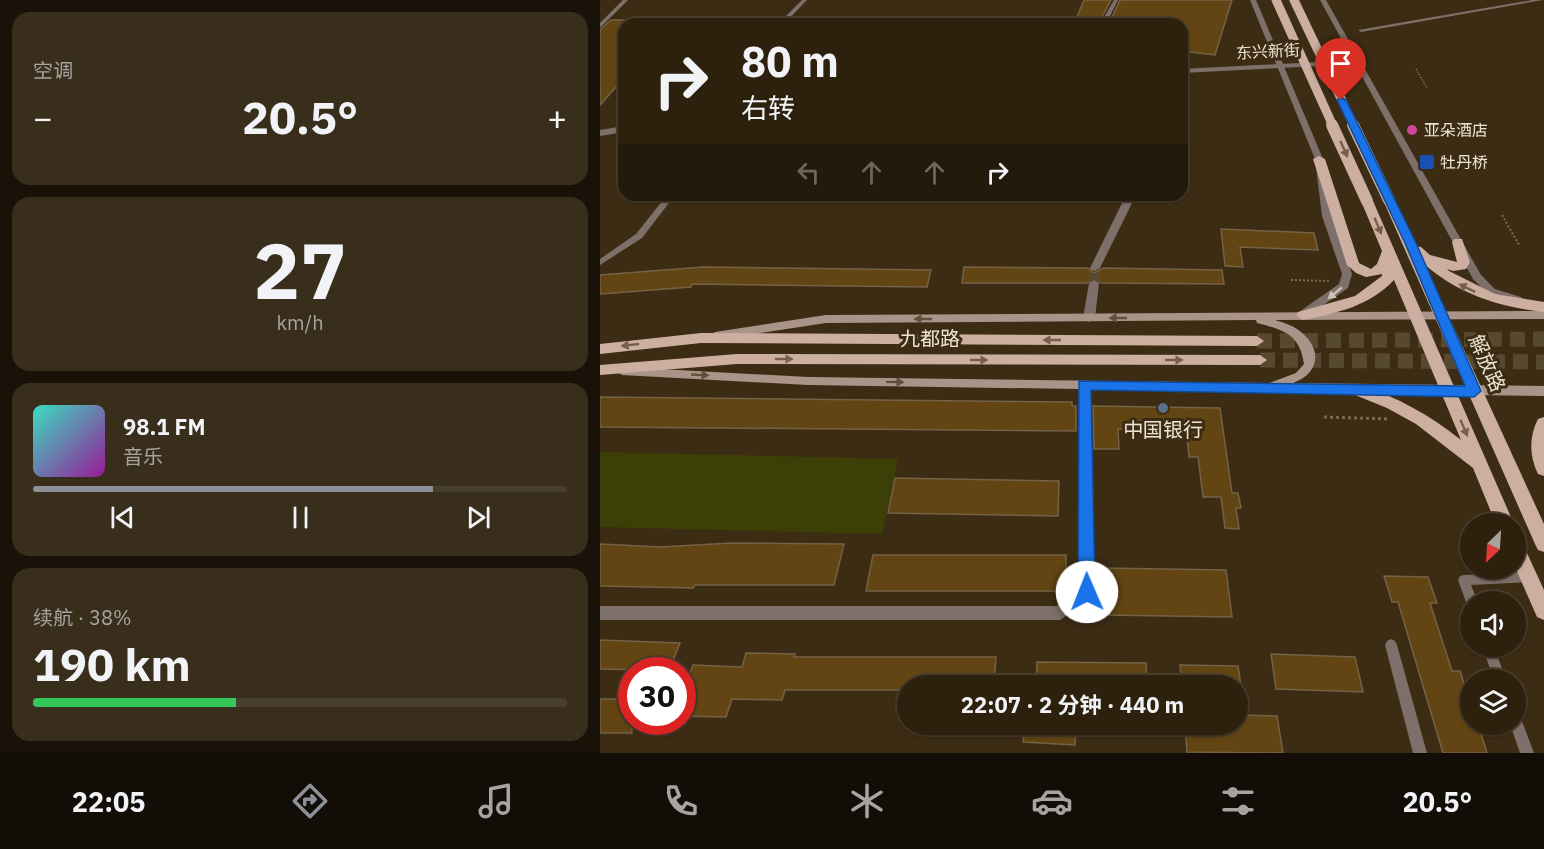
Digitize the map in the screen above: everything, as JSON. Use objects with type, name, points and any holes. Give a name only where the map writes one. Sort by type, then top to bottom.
[{"type":"main road","points":[[1276,0],[1367,201],[1500,513]]},
{"type":"main road","name":"解放路","points":[[1294,0],[1411,243],[1474,391],[1544,544]]},
{"type":"main road","points":[[1319,159],[1353,265],[1360,271],[1377,273],[1382,269],[1388,250]]},
{"type":"main road","points":[[1411,243],[1430,258],[1453,267],[1461,266],[1464,262],[1458,242]]},
{"type":"main road","points":[[1411,243],[1438,272],[1471,290],[1542,310]]},
{"type":"main road","points":[[1303,315],[1345,306],[1376,293],[1389,277],[1388,250]]},
{"type":"main road","points":[[701,338],[826,319],[1441,316],[1542,310]]},
{"type":"main road","points":[[1251,317],[1292,329],[1309,349],[1310,365],[1300,376],[1264,388]]},
{"type":"main road","name":"九都路","points":[[600,349],[701,338],[1257,341]]},
{"type":"main road","name":"九都路","points":[[600,370],[737,359],[1260,360]]},
{"type":"main road","points":[[600,370],[808,381],[1084,384],[1360,391],[1544,391]]},
{"type":"main road","points":[[1360,391],[1383,398],[1422,418],[1479,465]]},
{"type":"main road","points":[[1544,423],[1539,433],[1538,452],[1544,469]]},
{"type":"main road","points":[[1526,572],[1544,611]]},
{"type":"street","points":[[1253,0],[1319,159],[1327,216],[1347,274],[1344,286],[1303,315]]},
{"type":"street","points":[[1323,0],[1477,277],[1491,291],[1542,310]]},
{"type":"street","name":"东兴新街","points":[[1188,71],[1280,64],[1357,62]]},
{"type":"street","points":[[600,133],[618,130]]},
{"type":"street","points":[[1095,268],[1128,201]]},
{"type":"street","points":[[1089,318],[1094,283]]},
{"type":"street","points":[[600,613],[1060,613],[1087,592],[1084,384]]},
{"type":"lane","points":[[600,26],[626,0]]},
{"type":"lane","points":[[788,18],[805,0]]},
{"type":"lane","points":[[1106,18],[1116,0]]},
{"type":"lane","points":[[1361,30],[1541,0]]},
{"type":"lane","points":[[600,263],[639,236],[666,201]]},
{"type":"lane","points":[[1468,591],[1464,580],[1528,577]]},
{"type":"lane","points":[[1390,645],[1420,753]]},
{"type":"lane","points":[[1520,735],[1527,753]]},
{"type":"path","points":[[1416,69],[1427,88]]},
{"type":"path","points":[[1502,215],[1519,244]]},
{"type":"path","points":[[1291,280],[1335,281]]},
{"type":"path","points":[[1324,417],[1390,419]]},
{"type":"green space","points":[[600,452],[898,459],[882,534],[600,527]]},
{"type":"building","points":[[1084,0],[1111,0],[1101,18],[1076,18]]},
{"type":"building","points":[[1120,0],[1232,0],[1215,55],[1188,52],[1188,18],[1112,18]]},
{"type":"building","points":[[611,20],[618,20],[618,85],[600,105],[600,30]]},
{"type":"building","points":[[1221,229],[1314,233],[1318,250],[1240,247],[1243,267],[1225,266]]},
{"type":"building","points":[[703,267],[931,270],[927,287],[692,284],[691,287],[600,294],[600,275]]},
{"type":"building","points":[[964,267],[1088,268],[1094,273],[1103,268],[1222,270],[1224,284],[1101,283],[1095,278],[1087,283],[962,283]]},
{"type":"building","points":[[600,397],[1072,402],[1072,406],[1076,406],[1076,431],[600,427]]},
{"type":"building","points":[[1093,406],[1220,408],[1232,493],[1238,493],[1241,508],[1236,508],[1239,529],[1225,528],[1221,497],[1203,497],[1198,457],[1189,457],[1186,429],[1170,428],[1170,421],[1133,421],[1133,429],[1118,429],[1119,449],[1094,449]]},
{"type":"building","points":[[895,478],[1059,481],[1058,516],[888,513]]},
{"type":"building","points":[[732,543],[844,544],[834,585],[695,585],[693,588],[600,586],[600,544],[660,547]]},
{"type":"building","points":[[873,555],[1066,555],[1066,591],[866,591]]},
{"type":"building","points":[[1102,568],[1226,570],[1232,617],[1103,615]]},
{"type":"building","points":[[1384,576],[1428,577],[1437,603],[1430,603],[1452,671],[1460,671],[1460,735],[1481,735],[1487,753],[1443,753],[1398,602],[1392,602]]},
{"type":"building","points":[[600,640],[680,643],[674,657],[618,657],[618,669],[600,669]]},
{"type":"building","points":[[746,653],[795,654],[794,657],[996,657],[995,675],[897,675],[897,690],[785,690],[782,700],[732,699],[726,717],[696,716],[696,665],[742,667]]},
{"type":"building","points":[[1271,654],[1355,657],[1363,692],[1276,689]]},
{"type":"building","points":[[1037,662],[1146,663],[1147,675],[1036,675]]},
{"type":"building","points":[[1180,665],[1238,666],[1239,675],[1181,675]]},
{"type":"building","points":[[600,699],[618,699],[618,733],[600,733]]},
{"type":"building","points":[[1248,715],[1277,716],[1283,753],[1187,752],[1186,735],[1248,735]]},
{"type":"building","points":[[1024,735],[1075,735],[1075,745],[1023,742]]},
{"type":"tunnel","points":[[1094,283],[1095,268]]},
{"type":"tunnel","points":[[1257,341],[1544,339]]},
{"type":"tunnel","points":[[1260,360],[1544,362]]},
{"type":"place","name":"亚朵酒店","points":[[1412,130]]},
{"type":"place","name":"牡丹桥","points":[[1427,162]]},
{"type":"place","name":"中国银行","points":[[1163,408]]},
{"type":"route","points":[[1087,592],[1084,384],[1360,391],[1474,391],[1411,243],[1341,100]]}]
